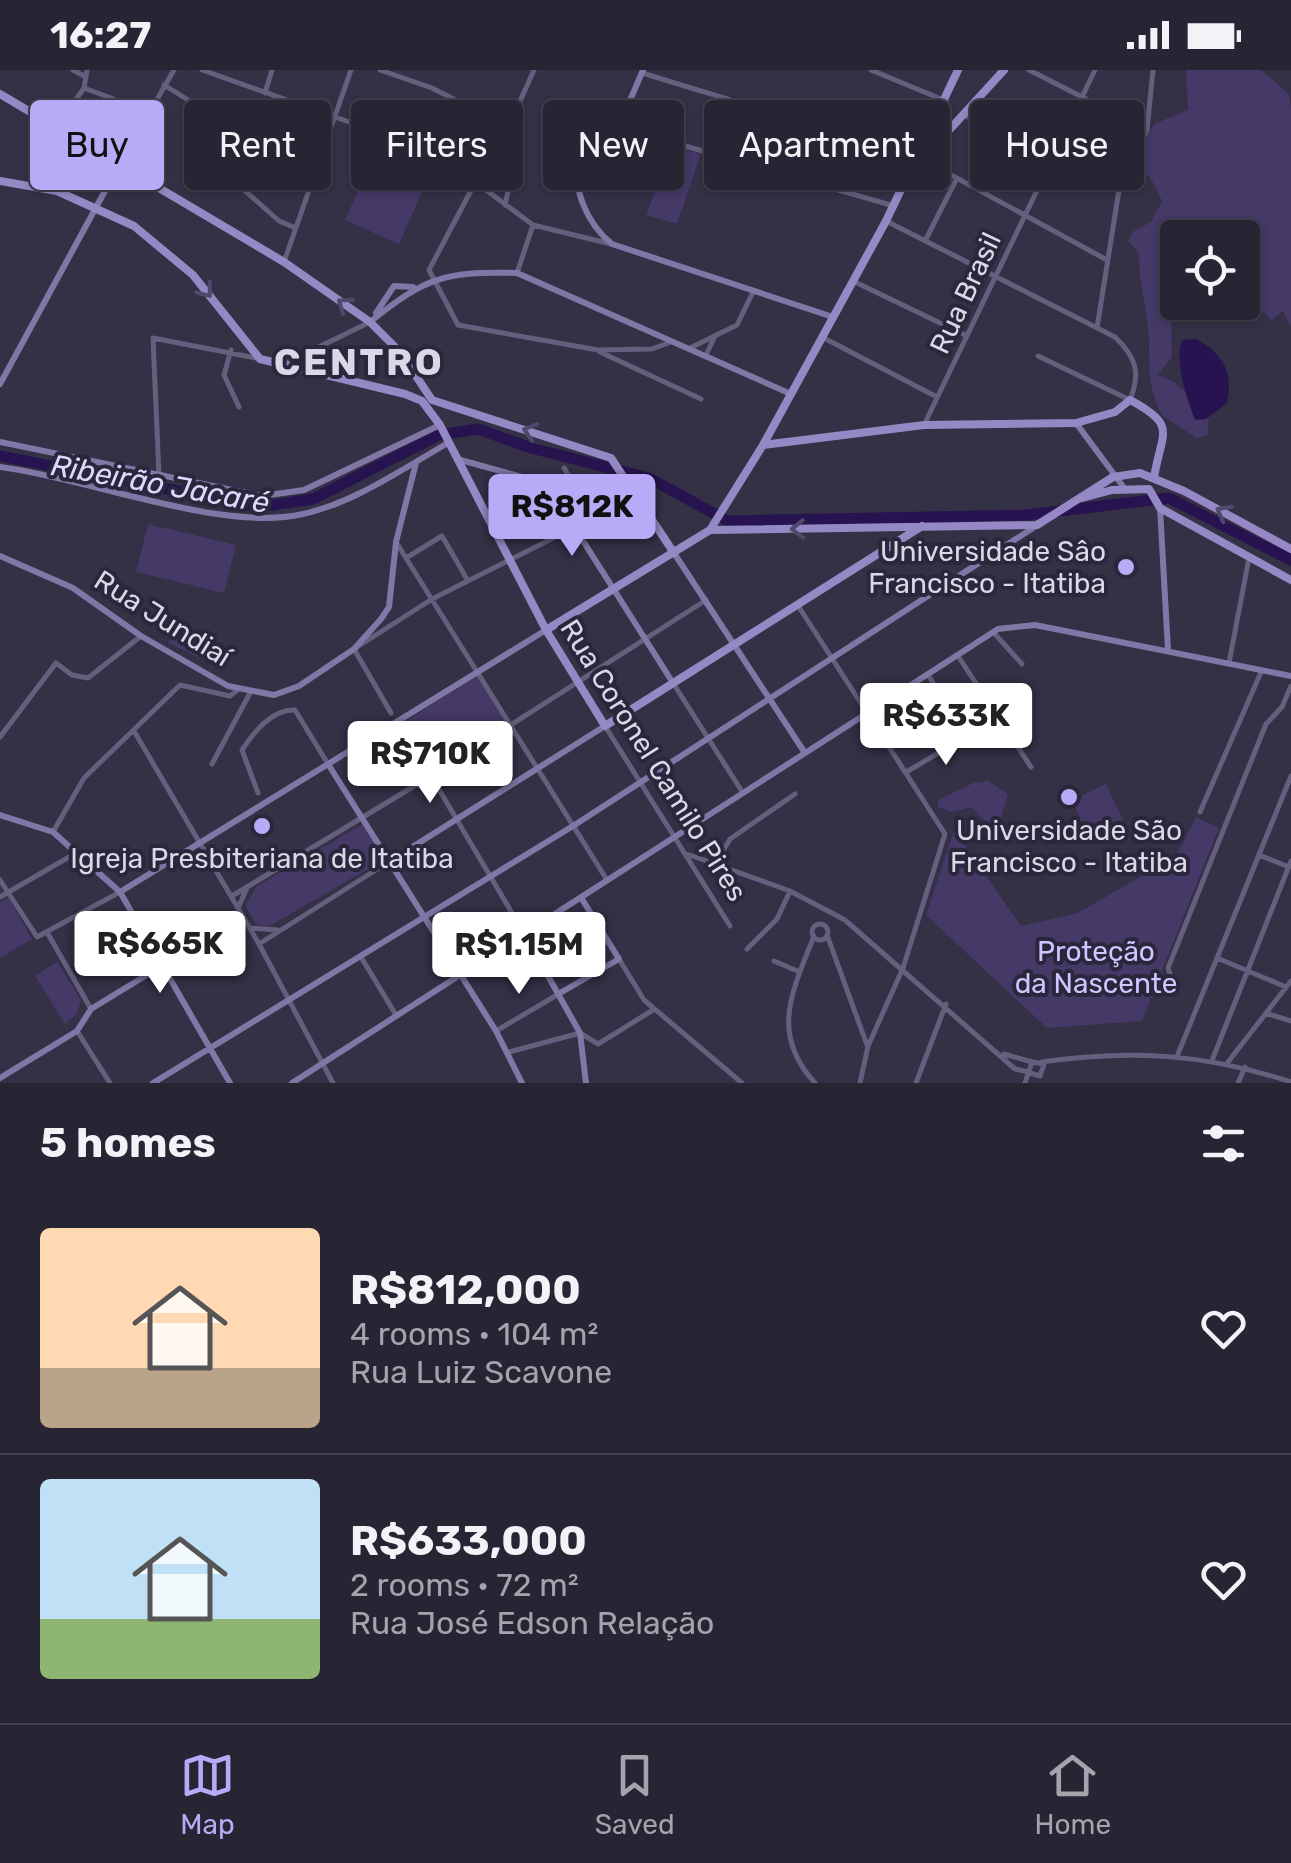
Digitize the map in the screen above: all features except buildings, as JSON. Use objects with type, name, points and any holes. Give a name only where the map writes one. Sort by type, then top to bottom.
[{"type":"main road","points":[[945,100],[958,70]]},
{"type":"main road","points":[[950,127],[1004,70]]},
{"type":"main road","points":[[630,100],[642,71]]},
{"type":"main road","points":[[0,94],[30,111]]},
{"type":"main road","points":[[0,182],[57,191],[134,226],[193,275],[260,359],[405,394],[422,401],[440,426]]},
{"type":"main road","points":[[0,384],[105,190]]},
{"type":"main road","points":[[158,190],[284,262],[370,322],[400,352],[432,400],[602,454],[620,466],[804,753]]},
{"type":"main road","points":[[579,190],[593,223],[612,244],[833,317]]},
{"type":"main road","points":[[120,892],[710,530],[764,445],[902,190]]},
{"type":"main road","points":[[370,322],[414,287],[433,280],[483,272],[518,274],[790,394]]},
{"type":"main road","points":[[370,322],[394,286],[414,287]]},
{"type":"main road","points":[[402,296],[403,286]]},
{"type":"main road","points":[[405,394],[418,383]]},
{"type":"main road","points":[[764,445],[924,425],[1076,423],[1097,418],[1130,400],[1153,412],[1164,425],[1165,440],[1156,455],[1154,473]]},
{"type":"main road","points":[[0,442],[246,495],[279,495],[304,490],[440,426],[452,411],[461,410]]},
{"type":"main road","points":[[1086,433],[1097,418]]},
{"type":"main road","points":[[1076,423],[1119,484]]},
{"type":"main road","name":"Rua Coronel Camilo Pires","points":[[440,426],[546,630],[605,726]]},
{"type":"main road","points":[[0,467],[208,512],[264,519],[328,507],[404,465],[416,464],[447,442]]},
{"type":"main road","points":[[456,458],[547,484],[673,683]]},
{"type":"main road","name":"Rua Jundiaí","points":[[0,556],[73,588],[140,636],[239,689],[250,693],[287,691],[354,649],[388,607],[396,542],[416,464]]},
{"type":"main road","points":[[153,1083],[573,826],[1078,499],[1140,473],[1154,473],[1291,549]]},
{"type":"main road","points":[[1078,499],[1119,484],[1156,494],[1168,650]]},
{"type":"main road","points":[[1160,507],[1291,580]]},
{"type":"main road","points":[[710,530],[1037,525]]},
{"type":"main road","points":[[390,861],[922,526]]},
{"type":"main road","points":[[887,528],[896,544]]},
{"type":"main road","points":[[292,1083],[993,632],[1036,625],[1291,676]]},
{"type":"main road","points":[[328,764],[496,1031],[522,1083]]},
{"type":"main road","points":[[0,815],[53,832],[120,892],[230,1083]]},
{"type":"main road","points":[[560,994],[619,959],[582,899]]},
{"type":"main road","points":[[526,935],[580,1033],[586,1083]]},
{"type":"main road","points":[[0,1078],[77,1030],[91,1009],[163,964]]},
{"type":"street","points":[[73,70],[87,74],[76,100]]},
{"type":"street","points":[[156,100],[174,70]]},
{"type":"street","points":[[202,70],[351,123]]},
{"type":"street","points":[[264,93],[272,70]]},
{"type":"street","points":[[331,129],[351,70]]},
{"type":"street","points":[[380,70],[456,100]]},
{"type":"street","points":[[871,70],[943,100]]},
{"type":"street","points":[[1029,70],[1147,130]]},
{"type":"street","name":"Rua Brasil","points":[[1081,98],[1094,70]]},
{"type":"street","points":[[1144,136],[1153,70]]},
{"type":"street","points":[[519,100],[530,71]]},
{"type":"street","points":[[642,71],[735,100]]},
{"type":"street","points":[[164,85],[188,100]]},
{"type":"street","points":[[84,88],[116,100]]},
{"type":"street","points":[[962,114],[970,118]]},
{"type":"street","points":[[684,146],[894,206]]},
{"type":"street","points":[[950,174],[1107,260]]},
{"type":"street","points":[[926,241],[957,178]]},
{"type":"street","points":[[244,190],[279,221],[296,228]]},
{"type":"street","points":[[284,262],[310,190]]},
{"type":"street","points":[[471,190],[430,266],[433,280],[462,327],[500,330],[598,350],[652,348],[672,342]]},
{"type":"street","points":[[485,190],[534,224],[612,244]]},
{"type":"street","points":[[505,205],[509,190]]},
{"type":"street","name":"Rua Brasil","points":[[924,425],[1036,190]]},
{"type":"street","points":[[1097,328],[1119,190]]},
{"type":"street","points":[[886,221],[1122,344],[1137,369],[1130,400],[1038,356]]},
{"type":"street","points":[[518,274],[534,224]]},
{"type":"street","points":[[854,280],[968,336]]},
{"type":"street","points":[[690,348],[737,325],[754,292]]},
{"type":"street","points":[[281,365],[370,322]]},
{"type":"street","points":[[706,355],[715,336]]},
{"type":"street","points":[[822,337],[937,397]]},
{"type":"street","points":[[159,474],[153,338],[232,350],[260,359]]},
{"type":"street","points":[[232,350],[226,386],[239,408]]},
{"type":"street","points":[[598,350],[701,399]]},
{"type":"street","points":[[564,468],[595,518]]},
{"type":"street","points":[[392,713],[354,649],[432,599],[637,496]]},
{"type":"street","points":[[406,558],[442,536],[468,581]]},
{"type":"street","points":[[396,542],[608,882]]},
{"type":"street","points":[[1229,664],[1250,557]]},
{"type":"street","points":[[232,896],[431,776],[706,600]]},
{"type":"street","points":[[797,604],[946,834],[902,968],[868,1046],[860,1083]]},
{"type":"street","points":[[993,632],[1022,664]]},
{"type":"street","points":[[0,736],[56,662],[72,675],[88,678],[140,636]]},
{"type":"street","points":[[958,656],[1031,767]]},
{"type":"street","points":[[1200,812],[1262,670]]},
{"type":"street","points":[[908,771],[967,736],[928,675]]},
{"type":"street","points":[[673,683],[743,793]]},
{"type":"street","points":[[53,832],[84,778],[180,685],[230,696],[239,689]]},
{"type":"street","points":[[1171,978],[1168,968],[1266,724],[1282,707],[1291,686]]},
{"type":"street","points":[[212,764],[250,693]]},
{"type":"street","points":[[258,793],[242,750],[263,724],[287,710],[296,710],[328,764]]},
{"type":"street","name":"Rua Coronel Camilo Pires","points":[[605,726],[730,926]]},
{"type":"street","points":[[134,731],[232,896],[333,1083]]},
{"type":"street","points":[[431,776],[526,935]]},
{"type":"street","points":[[1178,1054],[1291,776]]},
{"type":"street","points":[[715,864],[730,839],[795,794]]},
{"type":"street","points":[[0,897],[76,853]]},
{"type":"street","points":[[684,854],[825,907],[946,1004],[1004,1054],[1015,1069],[1042,1074],[1052,1083]]},
{"type":"street","points":[[1212,1059],[1290,864],[1258,854]]},
{"type":"street","points":[[259,944],[390,861]]},
{"type":"street","points":[[0,880],[37,937],[120,892]]},
{"type":"street","points":[[163,964],[240,912],[249,886]]},
{"type":"street","points":[[747,948],[777,919],[790,891]]},
{"type":"street","points":[[825,907],[822,925],[868,1046]]},
{"type":"street","points":[[811,1081],[788,1034],[786,1016],[814,936],[813,929],[822,925],[832,912]]},
{"type":"street","points":[[250,928],[282,930]]},
{"type":"street","points":[[48,934],[91,1009]]},
{"type":"street","points":[[814,936],[821,939],[827,935]]},
{"type":"street","points":[[361,957],[396,1016]]},
{"type":"street","points":[[1217,958],[1289,984],[1228,1062]]},
{"type":"street","points":[[619,959],[653,1010],[742,1083]]},
{"type":"street","points":[[774,961],[800,972]]},
{"type":"street","points":[[496,1031],[560,994]]},
{"type":"street","points":[[916,1083],[946,1004]]},
{"type":"street","points":[[508,1052],[580,1033],[598,1044],[653,1010]]},
{"type":"street","points":[[1266,1013],[1291,1022]]},
{"type":"street","points":[[77,1030],[110,1083]]},
{"type":"street","points":[[1004,1054],[1032,1062],[1086,1056],[1178,1054],[1228,1062],[1291,1082]]},
{"type":"street","points":[[1025,1083],[1032,1062]]},
{"type":"street","points":[[1034,1083],[1042,1074],[1042,1062]]},
{"type":"street","points":[[1238,1083],[1246,1067]]},
{"type":"green space","points":[[1186,70],[1261,70],[1289,94],[1291,107],[1291,327],[1283,311],[1272,320],[1260,309],[1260,220],[1160,220],[1157,311],[1160,320],[1171,320],[1172,357],[1158,375],[1173,381],[1209,413],[1208,435],[1196,438],[1162,415],[1154,397],[1139,253],[1128,241],[1134,231],[1151,222],[1162,201],[1150,177],[1144,174],[1144,142],[1154,124],[1188,110]]},
{"type":"green space","points":[[684,149],[701,154],[677,224],[646,215],[656,190],[684,190]]},
{"type":"green space","points":[[358,190],[423,190],[399,244],[345,220]]},
{"type":"green space","points":[[148,524],[236,545],[224,593],[136,572]]},
{"type":"green space","points":[[177,624],[212,640],[203,659],[168,643]]},
{"type":"green space","points":[[477,676],[505,720],[427,769],[400,725]]},
{"type":"green space","points":[[988,781],[1008,794],[997,832],[971,807],[952,812],[938,807],[938,800],[973,783]]},
{"type":"green space","points":[[1106,784],[1123,820],[1088,836],[1072,800]]},
{"type":"green space","name":"Proteção da Nascente","points":[[1196,817],[1219,828],[1142,1021],[1047,1028],[926,915],[954,830],[1021,926],[1078,913],[1176,856]]},
{"type":"green space","points":[[363,824],[385,859],[270,926],[257,925],[245,906],[257,886]]},
{"type":"green space","points":[[8,897],[32,939],[0,958],[0,902]]},
{"type":"green space","points":[[57,962],[81,1000],[77,1014],[65,1024],[35,976]]},
{"type":"shaded area","points":[[1196,339],[1220,357],[1229,392],[1227,403],[1206,419],[1195,420],[1183,380],[1180,349],[1182,340]]},
{"type":"waterway","name":"Ribeirão Jacaré","points":[[0,456],[259,507],[313,499],[439,435],[478,429],[531,448],[649,478],[728,521],[1026,515],[1169,498],[1291,560]]},
{"type":"place","name":"Universidade Sâo Francisco - Itatiba","points":[[1126,567]]},
{"type":"place","name":"Universidade São Francisco - Itatiba","points":[[1069,797]]},
{"type":"place","name":"Igreja Presbiteriana de Itatiba","points":[[262,826]]},
{"type":"district","name":"CENTRO","points":[[359,362]]}]
